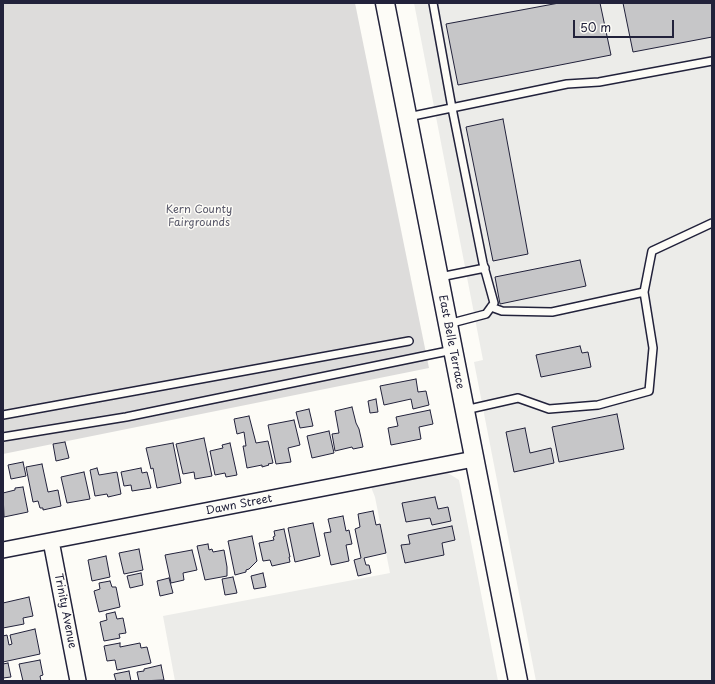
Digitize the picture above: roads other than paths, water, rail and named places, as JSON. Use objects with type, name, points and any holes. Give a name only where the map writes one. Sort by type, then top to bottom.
[{"type":"street","name":"East Belle Terrace","points":[[385,3],[518,681]]},
{"type":"street","name":"Dawn Street","points":[[3,550],[474,459]]},
{"type":"street","name":"Trinity Avenue","points":[[51,541],[78,681]]},
{"type":"lane","points":[[433,3],[452,108],[485,268],[494,303],[486,314],[448,324]]},
{"type":"lane","points":[[408,117],[567,84],[599,82],[712,61]]},
{"type":"lane","points":[[465,410],[518,398],[549,409],[598,405],[649,391],[653,348],[644,292],[652,251],[712,223]]},
{"type":"lane","points":[[439,278],[485,268]]},
{"type":"lane","points":[[491,307],[502,311],[552,312],[644,292]]},
{"type":"lane","points":[[3,415],[409,341]]},
{"type":"lane","points":[[3,437],[126,417],[453,350]]},
{"type":"park label","name":"Kern County Fairgrounds","points":[[199,216]]}]
